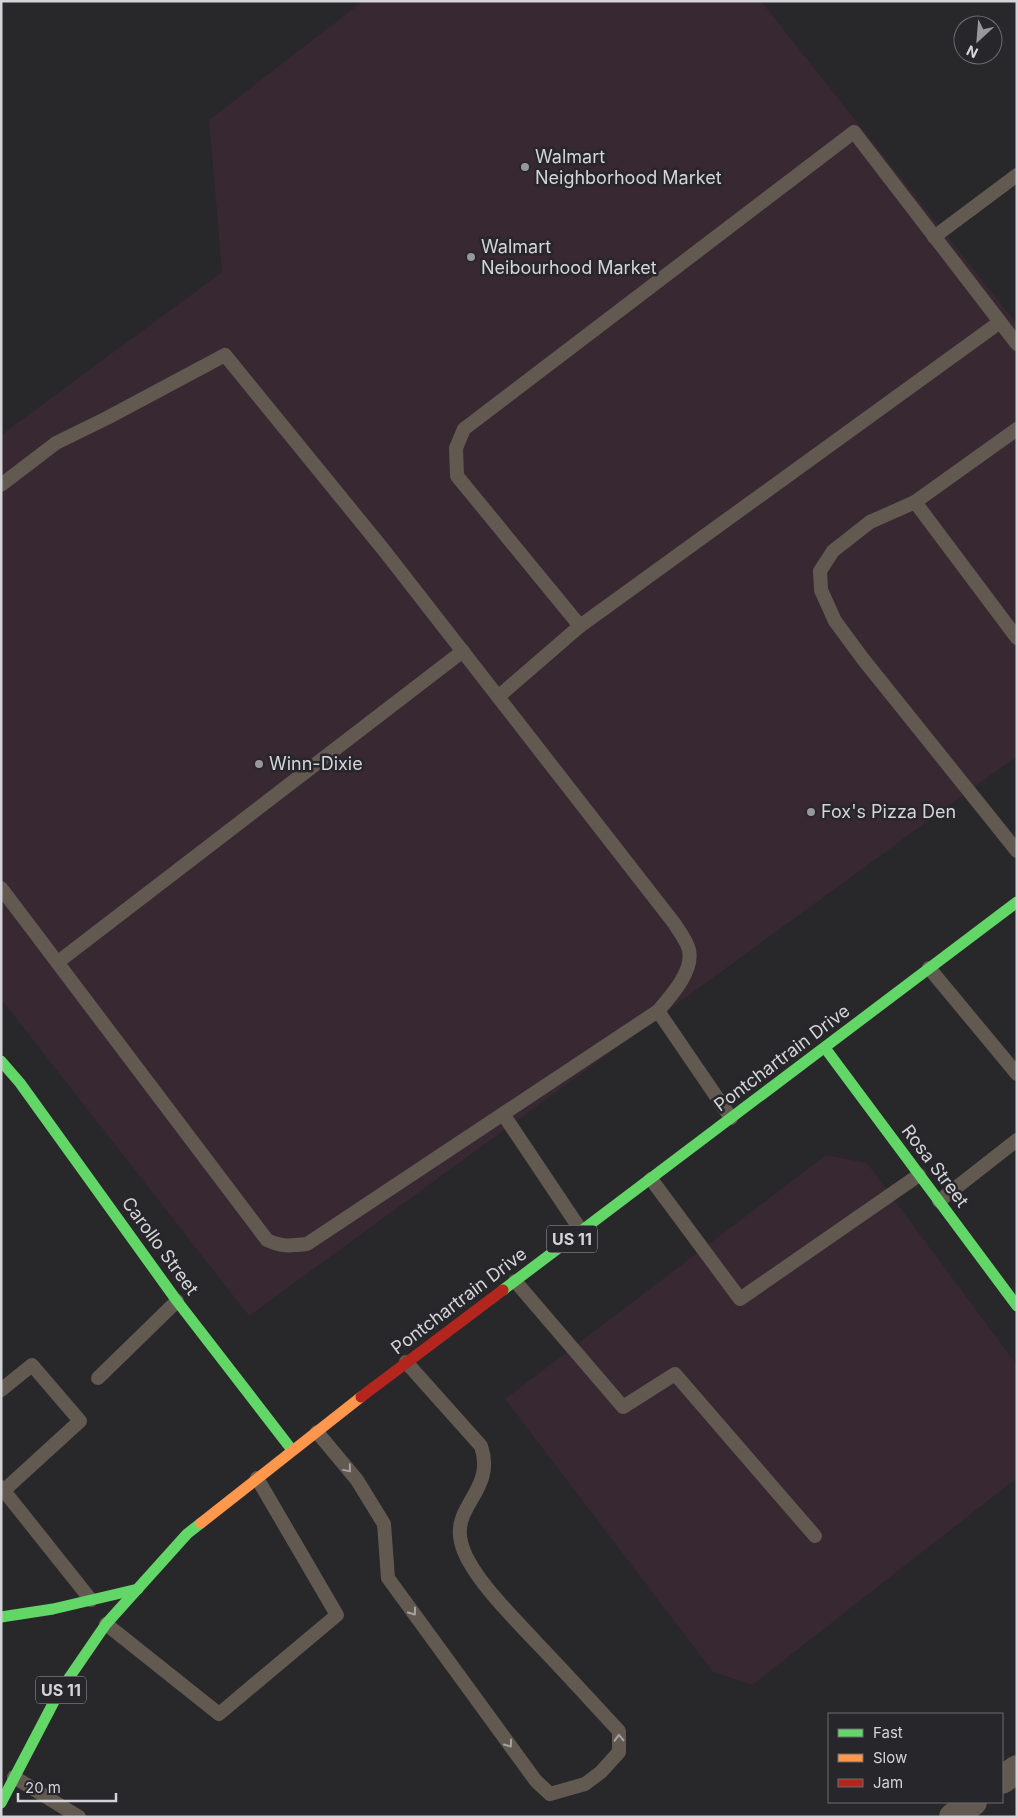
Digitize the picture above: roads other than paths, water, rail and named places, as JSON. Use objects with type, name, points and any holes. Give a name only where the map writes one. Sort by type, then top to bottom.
[{"type":"main road","name":"Pontchartrain Drive","points":[[1,1803],[58,1694],[106,1624],[187,1534],[406,1362],[582,1232],[1017,902]]},
{"type":"main road","name":"Rosa Street","points":[[825,1048],[1017,1306]]},
{"type":"main road","name":"Carollo Street","points":[[1,1061],[20,1082],[178,1301],[292,1450]]},
{"type":"main road","points":[[1,1617],[53,1609],[138,1589]]},
{"type":"street","points":[[1003,1779],[1017,1769]]},
{"type":"street","points":[[953,1817],[972,1803]]},
{"type":"lane","points":[[580,626],[457,476],[456,448],[464,429],[854,132],[1017,344]]},
{"type":"lane","points":[[934,237],[1017,175]]},
{"type":"lane","points":[[498,697],[580,626],[1000,322]]},
{"type":"lane","points":[[1,485],[56,443],[226,355],[463,651],[674,923],[690,950],[688,965],[679,986],[658,1011],[307,1244],[289,1246],[278,1245],[267,1240],[1,888]]},
{"type":"lane","points":[[1017,429],[915,502],[870,522],[833,551],[820,571],[821,590],[835,621],[863,659],[1017,851]]},
{"type":"lane","points":[[915,502],[1017,638]]},
{"type":"lane","points":[[58,962],[463,651]]},
{"type":"lane","points":[[929,968],[1017,1074]]},
{"type":"lane","points":[[658,1011],[731,1118]]},
{"type":"lane","points":[[503,1114],[582,1232]]},
{"type":"lane","points":[[939,1201],[1017,1140]]},
{"type":"lane","points":[[651,1179],[740,1299],[919,1175]]},
{"type":"lane","points":[[516,1281],[623,1407],[675,1374],[815,1536]]},
{"type":"lane","points":[[98,1378],[178,1301]]},
{"type":"lane","points":[[317,1432],[357,1480],[384,1524],[388,1578],[536,1781],[550,1794],[585,1784],[596,1776],[619,1752],[619,1731],[499,1602],[470,1564],[461,1542],[459,1524],[478,1491],[483,1476],[485,1459],[481,1446],[406,1362]]},
{"type":"lane","points":[[1,1390],[32,1365],[80,1420],[2,1490],[91,1600]]},
{"type":"lane","points":[[106,1624],[218,1714],[337,1615],[257,1478]]},
{"type":"lane","points":[[14,1777],[79,1817]]},
{"type":"place","name":"Walmart Neighborhood Market","points":[[525,167]]},
{"type":"place","name":"Walmart Neibourhood Market","points":[[471,257]]},
{"type":"place","name":"Winn-Dixie","points":[[259,764]]},
{"type":"place","name":"Fox's Pizza Den","points":[[811,812]]}]
